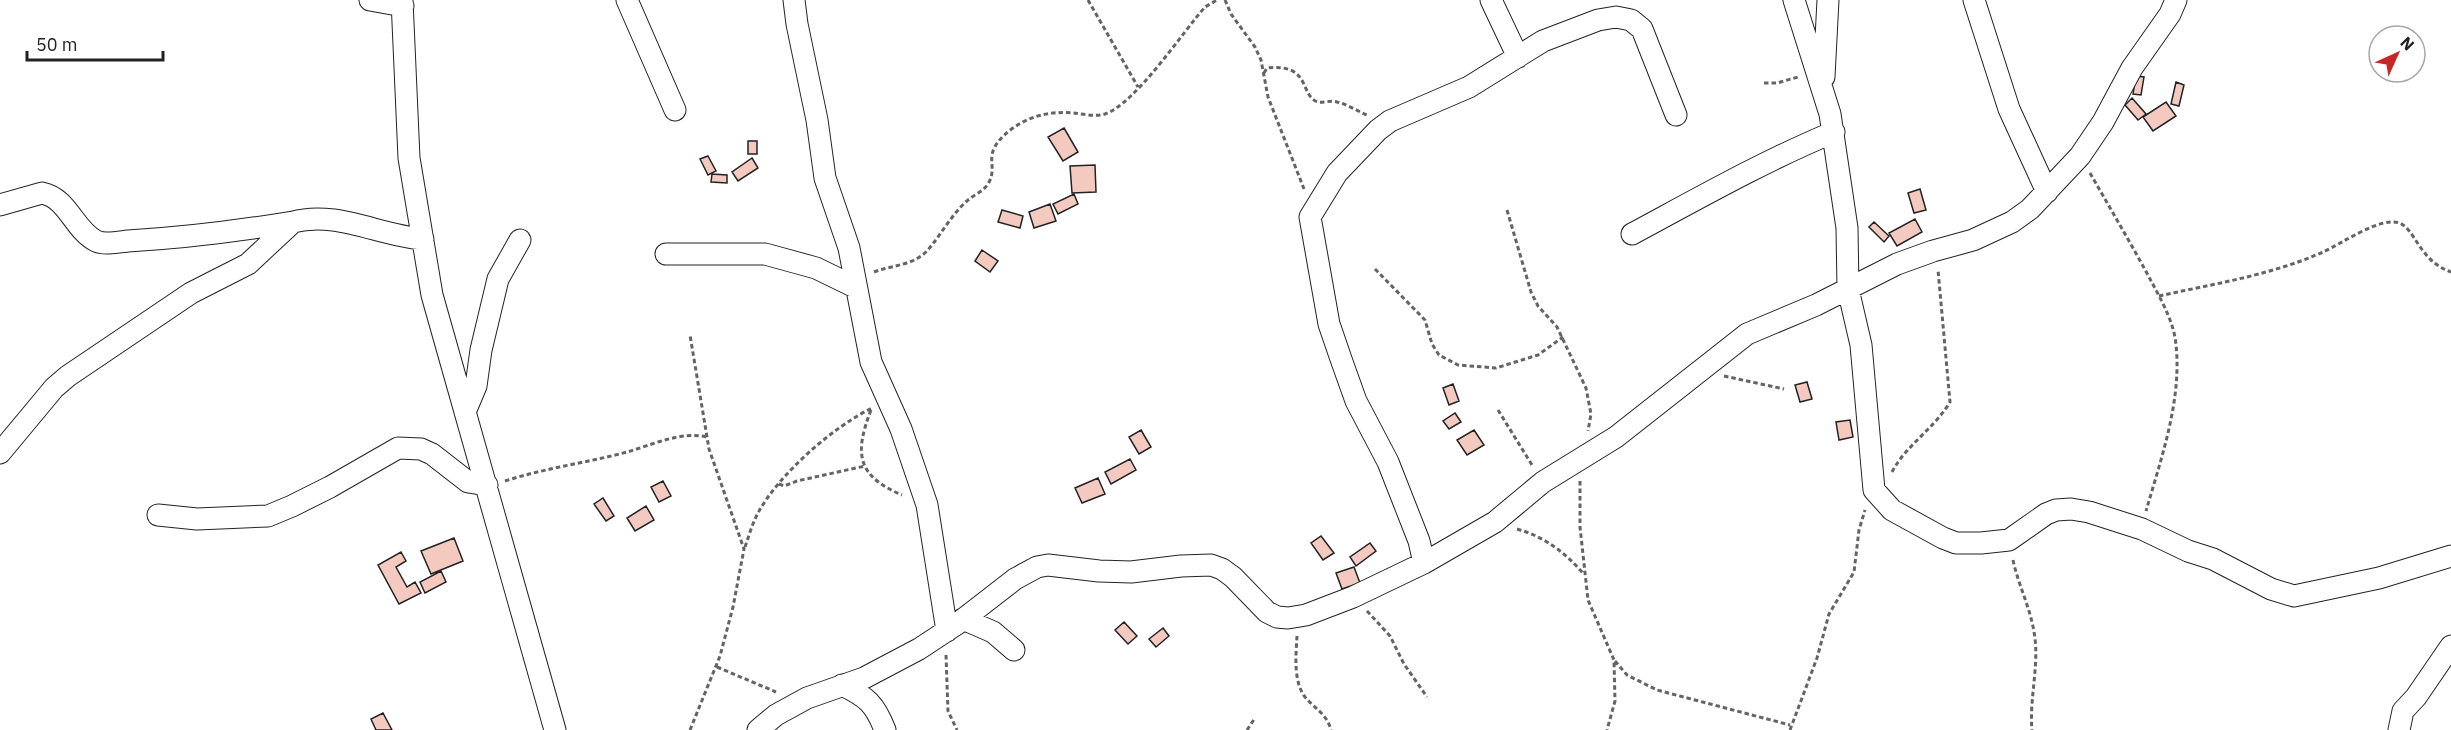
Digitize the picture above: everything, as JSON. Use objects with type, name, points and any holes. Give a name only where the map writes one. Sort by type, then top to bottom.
[{"type":"street","points":[[370,0],[402,3],[410,158],[432,295],[555,730]]},
{"type":"street","points":[[627,0],[675,110]]},
{"type":"street","points":[[794,0],[817,120],[825,178],[849,248],[866,345],[902,429],[927,505],[950,629]]},
{"type":"street","points":[[1491,0],[1518,57]]},
{"type":"street","points":[[1794,0],[1834,132],[1847,228],[1848,289],[1861,345],[1877,494],[1892,510],[1925,530],[1956,543],[2009,540],[2046,514],[2071,509],[2115,519],[2142,529],[2188,552],[2213,559],[2271,589],[2294,596],[2379,578],[2451,556]]},
{"type":"street","points":[[1820,81],[1828,0]]},
{"type":"street","points":[[1974,0],[2009,109],[2047,192]]},
{"type":"street","points":[[758,730],[776,715],[807,698],[864,678],[904,658],[950,629],[1015,579],[1037,567],[1048,564],[1099,571],[1131,572],[1211,565],[1233,577],[1267,612],[1277,617],[1298,616],[1353,597],[1424,562],[1495,522],[1543,482],[1616,437],[1747,334],[1816,305],[1897,264],[1973,240],[2005,226],[2030,209],[2080,156],[2103,122],[2132,68],[2165,22],[2176,0]]},
{"type":"street","points":[[1424,562],[1419,541],[1388,462],[1356,400],[1329,324],[1310,217],[1337,173],[1378,130],[1390,121],[1460,91],[1543,41],[1598,21],[1616,17],[1631,20],[1642,28],[1676,115]]},
{"type":"street","points":[[1632,234],[1726,182],[1834,132]]},
{"type":"street","points":[[0,205],[42,193],[48,194],[62,204],[88,235],[98,242],[165,239],[302,220],[343,222],[400,237],[423,238]]},
{"type":"street","points":[[0,453],[54,388],[68,376],[191,293],[248,264],[293,222]]},
{"type":"street","points":[[465,412],[476,387],[498,279],[520,240]]},
{"type":"street","points":[[666,254],[765,254],[816,268],[856,289]]},
{"type":"street","points":[[158,515],[197,519],[268,516],[330,487],[398,448],[409,447],[432,454],[468,482],[486,485]]},
{"type":"street","points":[[950,629],[993,632],[1014,650]]},
{"type":"street","points":[[2399,730],[2403,711],[2451,646]]},
{"type":"street","points":[[842,685],[863,695],[878,713],[885,730]]},
{"type":"path","points":[[1088,0],[1138,87]]},
{"type":"path","points":[[856,289],[873,273],[911,262],[920,258],[927,251],[968,200],[988,184],[993,147],[1022,121],[1050,112],[1089,116],[1104,114],[1122,103],[1205,7],[1217,0]]},
{"type":"path","points":[[1225,0],[1231,14],[1255,47],[1268,97],[1304,188],[1310,217]]},
{"type":"path","points":[[1263,75],[1267,68],[1292,70],[1303,81],[1312,98],[1318,102],[1341,102],[1353,110],[1390,121]]},
{"type":"path","points":[[1764,83],[1820,81]]},
{"type":"path","points":[[2080,156],[2159,296],[2171,323],[2176,343],[2176,383],[2161,459],[2142,529]]},
{"type":"path","points":[[1507,210],[1531,292],[1538,306],[1563,337],[1590,402],[1589,425],[1577,463],[1581,486],[1580,527],[1584,574],[1588,600],[1614,660],[1627,675],[1657,690],[1790,724]]},
{"type":"path","points":[[2159,296],[2220,283],[2300,261],[2392,221],[2403,224],[2423,253],[2432,262],[2451,272]]},
{"type":"path","points":[[1790,730],[1790,724],[1817,658],[1830,614],[1854,572],[1862,519],[1898,461],[1944,413],[1950,402],[1939,274],[1933,251]]},
{"type":"path","points":[[1375,269],[1425,320],[1432,344],[1439,355],[1458,365],[1496,368],[1538,355],[1563,337]]},
{"type":"path","points":[[690,335],[709,449],[740,531],[744,549]]},
{"type":"path","points":[[1698,373],[1740,378],[1784,389]]},
{"type":"path","points":[[881,383],[862,445],[861,455],[865,466],[868,473],[881,486],[927,505]]},
{"type":"path","points":[[690,730],[717,667],[733,607],[744,549],[758,511],[779,484],[825,437],[873,407]]},
{"type":"path","points":[[1498,410],[1543,482]]},
{"type":"path","points":[[486,485],[495,487],[525,475],[629,452],[648,444],[684,437],[707,437]]},
{"type":"path","points":[[779,484],[784,486],[865,466]]},
{"type":"path","points":[[1495,522],[1540,537],[1565,554],[1584,574]]},
{"type":"path","points":[[2009,540],[2016,575],[2034,632],[2032,730]]},
{"type":"path","points":[[1353,597],[1390,636],[1404,664],[1427,697]]},
{"type":"path","points":[[1298,616],[1299,684],[1306,698],[1328,719],[1331,730]]},
{"type":"path","points":[[950,629],[945,653],[948,711],[957,730]]},
{"type":"path","points":[[1607,730],[1615,701],[1614,660]]},
{"type":"path","points":[[717,667],[777,692],[807,698]]},
{"type":"path","points":[[1247,730],[1255,718]]},
{"type":"building","points":[[2136,76],[2144,77],[2141,95],[2133,94]]},
{"type":"building","points":[[2176,82],[2184,85],[2179,106],[2171,104]]},
{"type":"building","points":[[2132,98],[2146,114],[2138,120],[2125,105]]},
{"type":"building","points":[[2166,102],[2176,116],[2153,131],[2143,117]]},
{"type":"building","points":[[1064,128],[1078,152],[1063,161],[1048,137]]},
{"type":"building","points":[[748,141],[757,141],[757,154],[748,154]]},
{"type":"building","points":[[708,156],[716,171],[708,175],[700,159]]},
{"type":"building","points":[[752,158],[758,168],[738,181],[732,172]]},
{"type":"building","points":[[1095,165],[1096,192],[1072,193],[1070,166]]},
{"type":"building","points":[[712,174],[727,175],[727,183],[711,182]]},
{"type":"building","points":[[1920,189],[1926,210],[1914,213],[1908,193]]},
{"type":"building","points":[[1074,194],[1078,204],[1058,214],[1053,204]]},
{"type":"building","points":[[1050,204],[1056,221],[1034,228],[1029,212]]},
{"type":"building","points":[[1002,210],[1023,216],[1020,228],[998,222]]},
{"type":"building","points":[[1915,219],[1922,232],[1897,246],[1889,233]]},
{"type":"building","points":[[1874,222],[1889,236],[1884,242],[1869,227]]},
{"type":"building","points":[[982,250],[998,261],[990,272],[975,261]]},
{"type":"building","points":[[1807,382],[1812,399],[1800,402],[1795,385]]},
{"type":"building","points":[[1453,384],[1459,401],[1449,405],[1443,388]]},
{"type":"building","points":[[1455,413],[1461,422],[1449,429],[1443,421]]},
{"type":"building","points":[[1850,420],[1853,437],[1839,440],[1836,422]]},
{"type":"building","points":[[1141,430],[1151,447],[1139,454],[1129,437]]},
{"type":"building","points":[[1474,430],[1484,445],[1467,455],[1457,440]]},
{"type":"building","points":[[1130,459],[1136,470],[1111,484],[1105,472]]},
{"type":"building","points":[[1098,478],[1105,494],[1082,503],[1075,488]]},
{"type":"building","points":[[663,481],[671,496],[659,502],[651,487]]},
{"type":"building","points":[[603,498],[614,516],[606,521],[594,504]]},
{"type":"building","points":[[646,506],[654,520],[635,531],[627,518]]},
{"type":"building","points":[[1321,536],[1334,553],[1323,560],[1311,543]]},
{"type":"building","points":[[454,538],[463,561],[431,574],[421,551]]},
{"type":"building","points":[[1370,543],[1376,551],[1356,566],[1350,557]]},
{"type":"building","points":[[401,552],[406,561],[396,567],[407,587],[415,582],[421,593],[399,604],[378,565]]},
{"type":"building","points":[[1354,567],[1360,583],[1342,589],[1336,573]]},
{"type":"building","points":[[441,571],[446,582],[425,593],[420,582]]},
{"type":"building","points":[[1124,622],[1137,636],[1128,644],[1115,630]]},
{"type":"building","points":[[1163,628],[1169,636],[1156,647],[1149,639]]},
{"type":"building","points":[[383,713],[392,730],[376,730],[371,719]]}]
